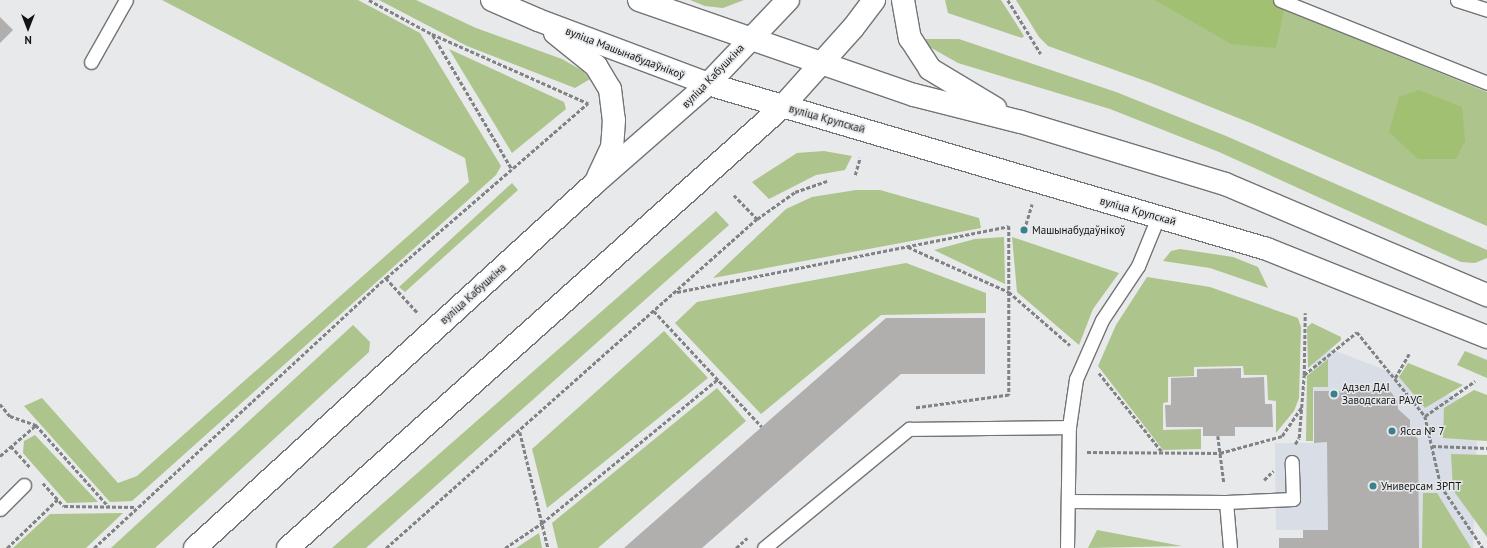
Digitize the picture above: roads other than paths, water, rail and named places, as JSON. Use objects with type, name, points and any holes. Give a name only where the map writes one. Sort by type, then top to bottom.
[{"type":"main road","name":"вуліца Машынабудаўнікоў","points":[[492,0],[538,20],[708,84],[782,107]]},
{"type":"main road","points":[[639,0],[914,95],[1021,122],[1225,184],[1487,295]]},
{"type":"main road","name":"вуліца Кабушкіна","points":[[196,548],[595,183],[708,84],[788,0]]},
{"type":"main road","points":[[288,548],[782,107],[821,64],[874,0]]},
{"type":"main road","points":[[903,0],[910,38],[930,69],[953,84],[1021,122]]},
{"type":"main road","points":[[538,20],[596,66],[610,89],[614,120],[612,147],[595,183]]},
{"type":"main road","name":"вуліца Крупскай","points":[[782,107],[1267,249],[1487,337]]},
{"type":"lane","points":[[91,62],[126,0]]},
{"type":"lane","points":[[1280,0],[1487,82]]},
{"type":"lane","points":[[1457,0],[1487,10]]},
{"type":"lane","points":[[1067,548],[1070,427],[1076,378],[1084,357],[1102,320],[1138,266],[1158,217]]},
{"type":"lane","points":[[764,548],[909,429],[1070,427]]},
{"type":"lane","points":[[1068,501],[1226,502],[1293,500],[1291,456]]},
{"type":"lane","points":[[0,509],[24,485]]},
{"type":"lane","points":[[1226,502],[1230,548]]},
{"type":"place","name":"Машынабудаўнікоў","points":[[1024,230]]},
{"type":"place","name":"Адзел ДАІ Заводскага РАУС","points":[[1334,394]]},
{"type":"place","name":"Ясса № 7","points":[[1392,431]]},
{"type":"place","name":"Универсам ЗРПТ","points":[[1373,486]]}]
